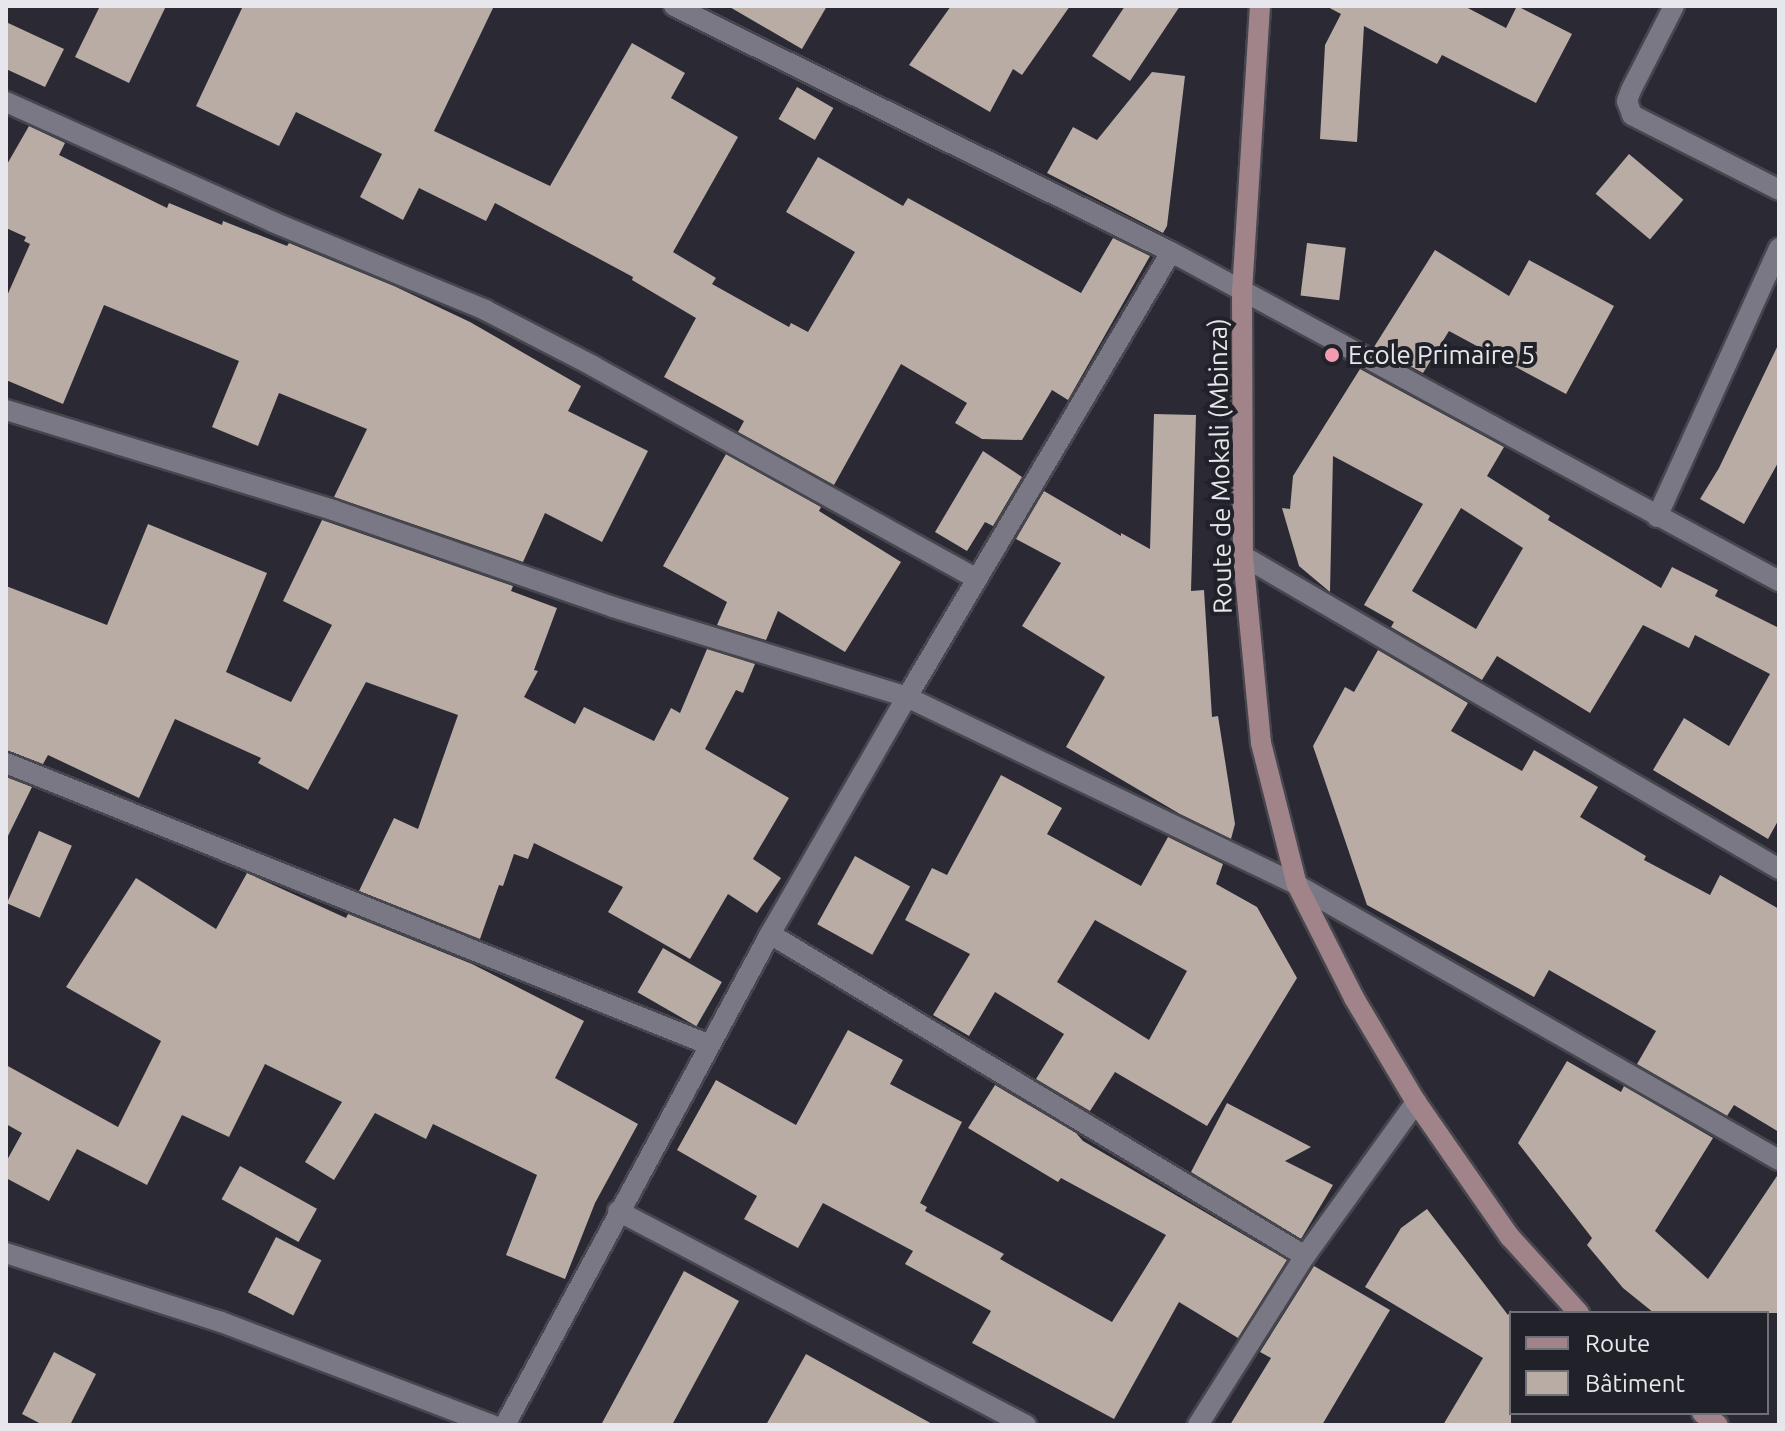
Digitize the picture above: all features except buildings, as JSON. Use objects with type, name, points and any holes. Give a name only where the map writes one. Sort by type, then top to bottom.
[{"type":"street","points":[[674,6],[1171,252],[1779,581]]},
{"type":"street","name":"Route de Mokali (Mbinza)","points":[[1260,6],[1242,291],[1243,556],[1261,743],[1297,885],[1354,998],[1416,1102],[1510,1237],[1577,1311]]},
{"type":"street","points":[[1674,6],[1631,90],[1627,101],[1632,115],[1779,190]]},
{"type":"street","points":[[6,102],[273,222],[485,310],[593,366],[977,579]]},
{"type":"street","points":[[1657,517],[1779,248]]},
{"type":"street","points":[[505,1425],[770,934],[1171,252]]},
{"type":"street","points":[[6,410],[333,510],[613,607],[907,697],[1297,885],[1779,1160]]},
{"type":"street","points":[[1243,556],[1779,869]]},
{"type":"street","points":[[6,763],[710,1045]]},
{"type":"street","points":[[770,934],[1305,1256]]},
{"type":"street","points":[[1198,1425],[1305,1256],[1416,1102]]},
{"type":"street","points":[[618,1211],[1026,1425]]},
{"type":"street","points":[[6,1253],[221,1322],[492,1425]]},
{"type":"place","name":"Ecole Primaire 5","points":[[1332,355]]}]
